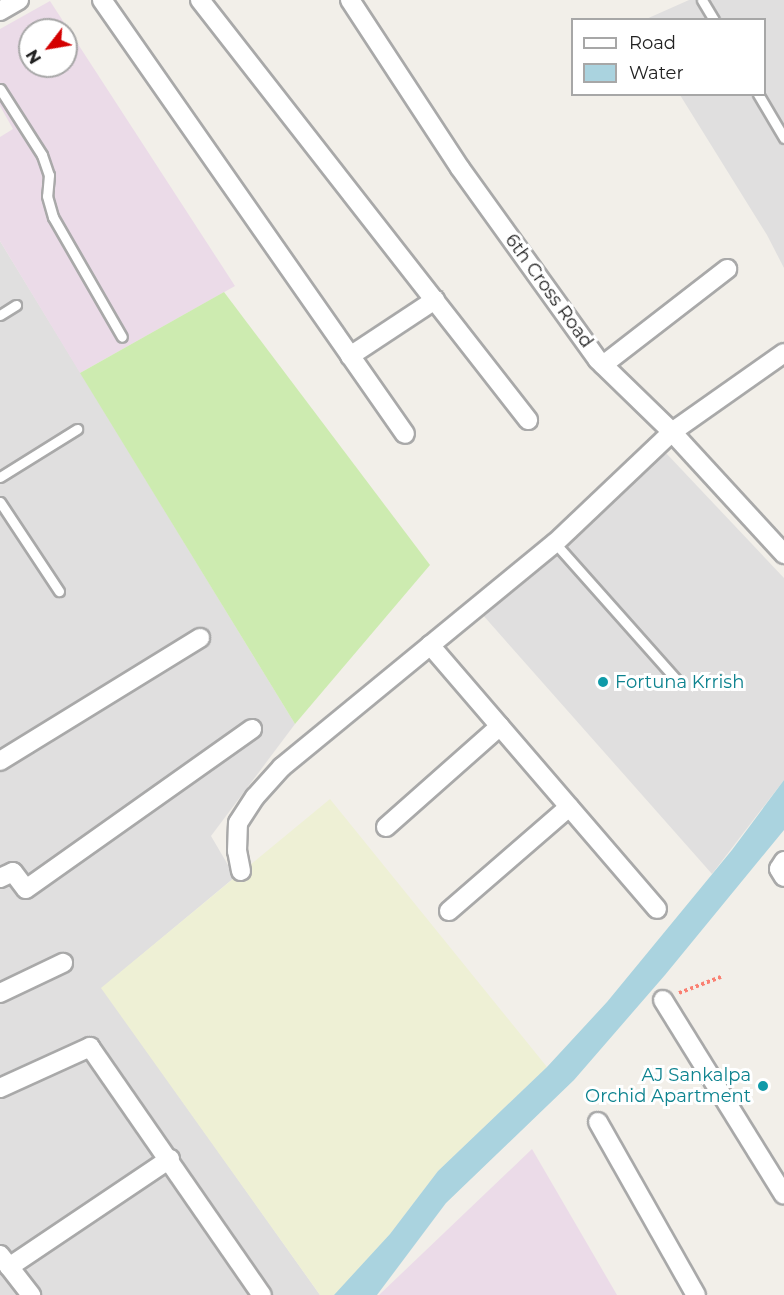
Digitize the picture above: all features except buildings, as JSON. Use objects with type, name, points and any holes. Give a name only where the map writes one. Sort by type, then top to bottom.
[{"type":"street","points":[[0,11],[18,0]]},
{"type":"street","points":[[102,0],[405,434]]},
{"type":"street","points":[[200,0],[528,420]]},
{"type":"street","name":"6th Cross Road","points":[[350,0],[460,168],[603,365],[672,432],[784,554]]},
{"type":"street","points":[[603,365],[727,269]]},
{"type":"street","points":[[350,356],[435,300]]},
{"type":"street","points":[[241,871],[237,851],[238,824],[255,797],[282,768],[555,543],[672,432],[784,353]]},
{"type":"street","points":[[0,761],[200,638]]},
{"type":"street","points":[[430,645],[657,909]]},
{"type":"street","points":[[386,827],[500,726]]},
{"type":"street","points":[[0,878],[13,872],[27,889],[252,729]]},
{"type":"street","points":[[449,911],[569,807]]},
{"type":"street","points":[[0,993],[63,963]]},
{"type":"street","points":[[663,1000],[784,1195]]},
{"type":"street","points":[[0,1088],[90,1047],[170,1159],[262,1295]]},
{"type":"street","points":[[598,1122],[696,1295]]},
{"type":"street","points":[[31,1295],[5,1261],[170,1159]]},
{"type":"lane","points":[[702,0],[713,18]]},
{"type":"lane","points":[[0,89],[42,155],[49,176],[47,196],[53,217],[122,336]]},
{"type":"lane","points":[[759,96],[784,138]]},
{"type":"lane","points":[[0,315],[16,305]]},
{"type":"lane","points":[[0,477],[77,429]]},
{"type":"lane","points":[[0,502],[59,591]]},
{"type":"lane","points":[[555,543],[680,684]]},
{"type":"path","points":[[663,1000],[721,977]]},
{"type":"shaded area","points":[[689,0],[784,0],[784,268],[767,235],[681,96],[766,96],[766,18],[648,18]]},
{"type":"shaded area","points":[[50,1],[61,18],[20,18]]},
{"type":"shaded area","points":[[18,19],[18,78],[78,78],[78,44],[235,286],[80,373],[0,241],[0,137],[13,129],[0,106],[0,29]]},
{"type":"shaded area","points":[[0,241],[295,724],[211,836],[235,877],[102,988],[320,1295],[0,1295]]},
{"type":"shaded area","name":"Fortuna Krrish","points":[[666,453],[784,578],[784,780],[712,874],[482,614]]},
{"type":"shaded area","points":[[532,1149],[617,1295],[379,1295]]},
{"type":"green space","points":[[224,292],[430,565],[295,724],[80,373]]},
{"type":"green space","points":[[330,799],[547,1067],[438,1171],[390,1234],[345,1284],[334,1295],[320,1295],[101,988]]},
{"type":"water","points":[[784,780],[784,830],[665,975],[574,1080],[446,1203],[377,1295],[334,1295],[390,1234],[438,1171],[547,1067],[607,1002],[732,850]]},
{"type":"place","name":"Fortuna Krrish","points":[[603,682]]},
{"type":"place","name":"AJ Sankalpa Orchid Apartment","points":[[763,1086]]}]
